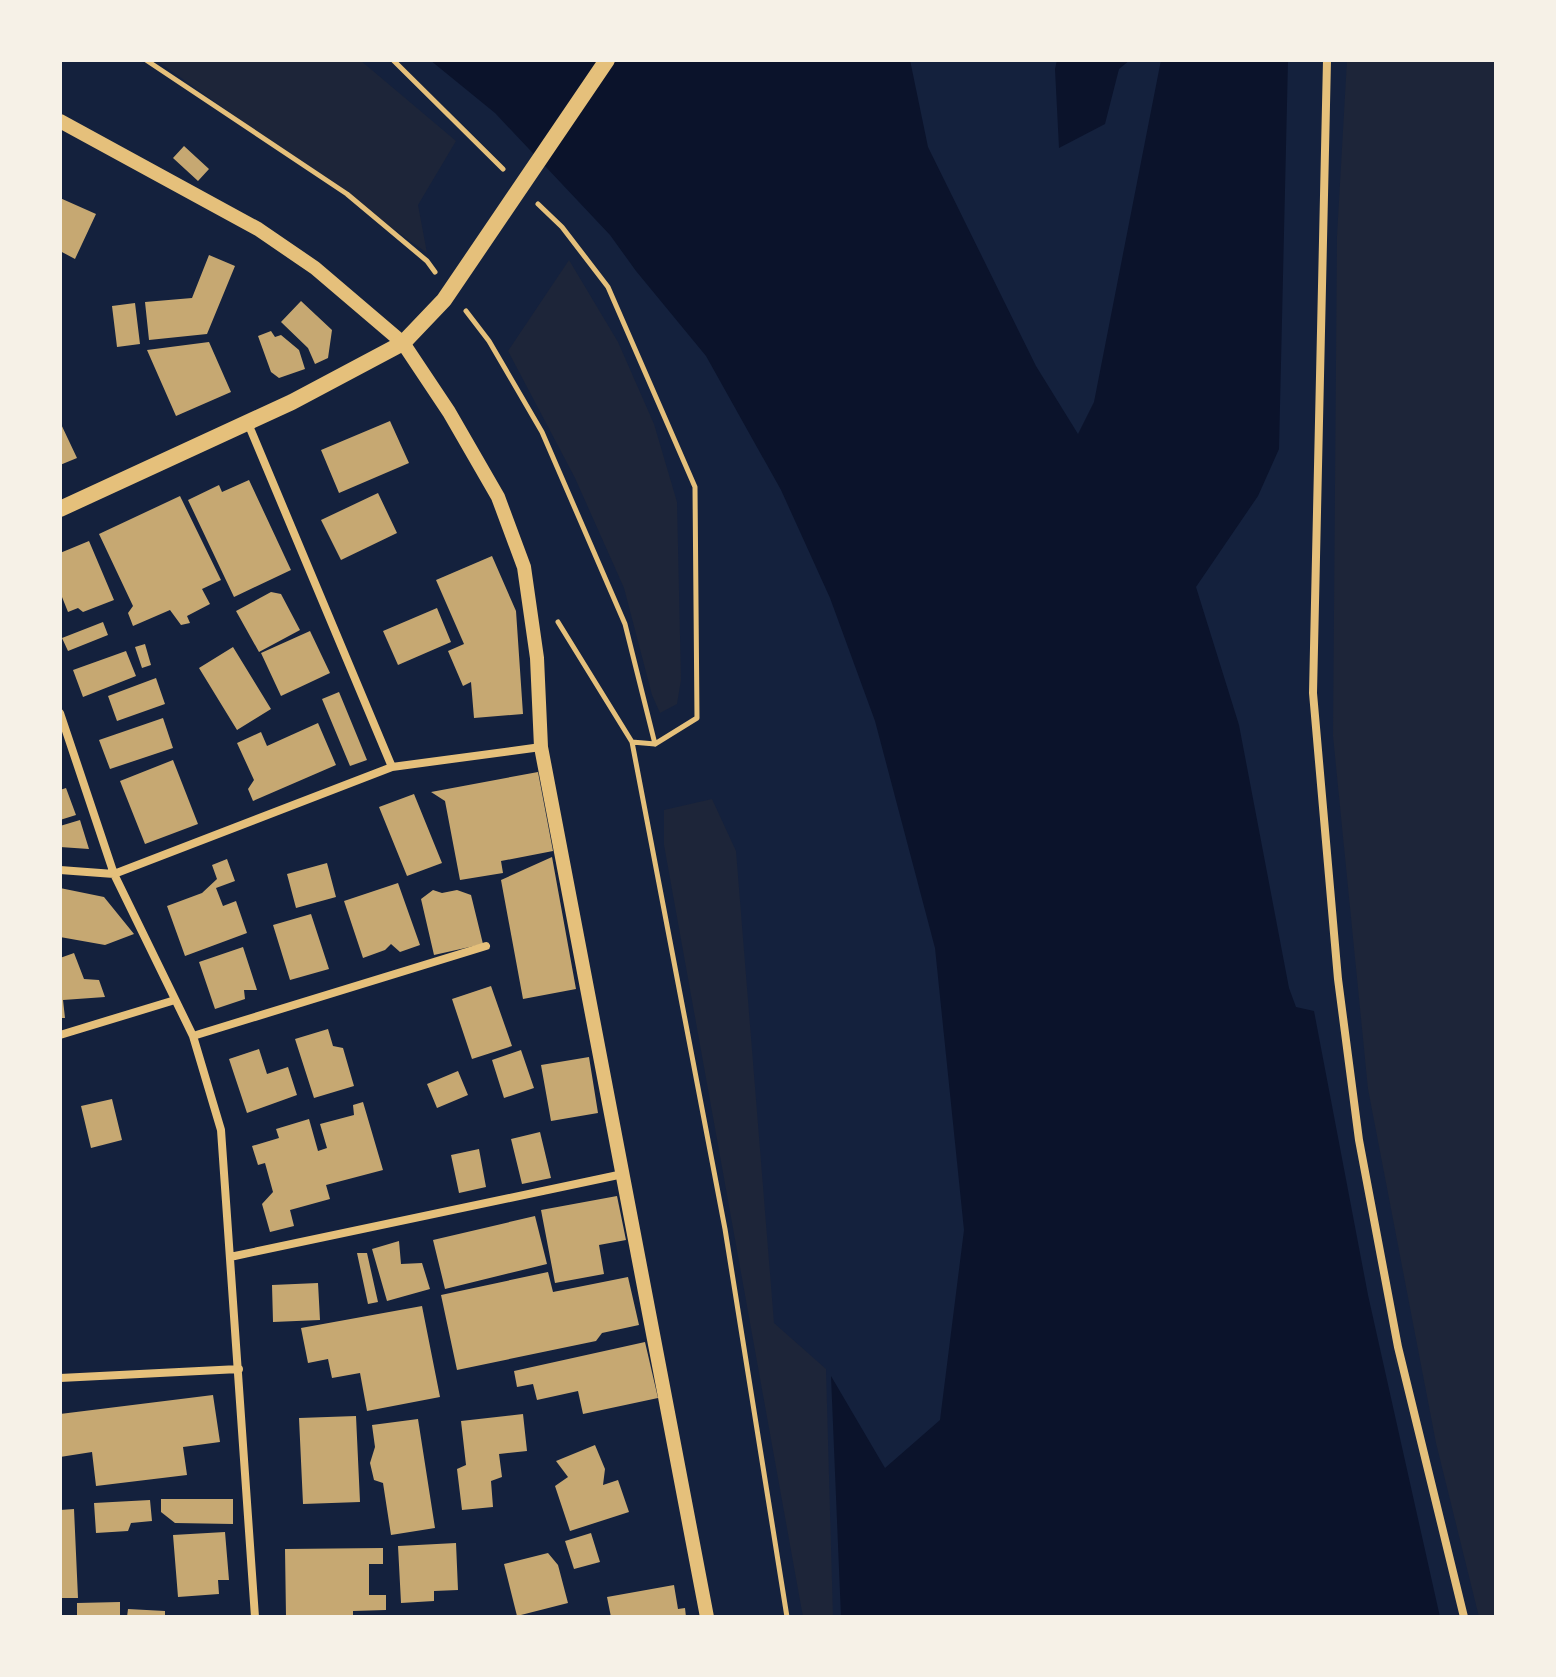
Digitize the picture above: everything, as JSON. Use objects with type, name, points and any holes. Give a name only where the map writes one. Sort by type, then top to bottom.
[{"type":"main road","points":[[60,509],[292,402],[403,343],[444,292],[607,60]]},
{"type":"street","points":[[1327,60],[1313,693],[1333,932],[1359,1140],[1398,1347],[1464,1617]]},
{"type":"street","points":[[60,121],[258,229],[315,268],[403,343],[449,412],[498,497],[524,567],[537,658],[541,747],[707,1617]]},
{"type":"street","points":[[247,421],[392,767]]},
{"type":"street","points":[[60,713],[114,874],[193,1036],[221,1130],[255,1617]]},
{"type":"street","points":[[60,870],[114,874],[392,767],[541,747]]},
{"type":"street","points":[[193,1036],[486,946]]},
{"type":"street","points":[[60,1035],[175,1000]]},
{"type":"street","points":[[230,1257],[624,1173]]},
{"type":"street","points":[[60,1378],[239,1369]]},
{"type":"path","points":[[146,60],[347,194],[427,261],[444,292]]},
{"type":"path","points":[[393,60],[506,171]]},
{"type":"path","points":[[528,194],[562,227],[608,287],[695,487],[697,718],[655,744],[632,742]]},
{"type":"path","points":[[462,306],[489,341],[542,432],[625,624],[655,744]]},
{"type":"path","points":[[557,621],[632,742],[725,1229],[787,1617]]},
{"type":"shaded area","points":[[156,60],[360,60],[456,141],[418,205],[427,253]]},
{"type":"shaded area","points":[[430,60],[910,60],[928,147],[1036,366],[1078,434],[1094,402],[1161,60],[1288,60],[1279,449],[1258,496],[1196,587],[1239,725],[1289,988],[1296,1007],[1314,1011],[1368,1295],[1440,1617],[841,1617],[831,1376],[885,1468],[940,1420],[964,1230],[935,948],[875,721],[830,598],[781,490],[706,356],[610,235],[495,113]]},
{"type":"shaded area","points":[[1057,60],[1130,60],[1119,69],[1105,124],[1059,148],[1055,69]]},
{"type":"shaded area","points":[[1347,60],[1496,60],[1496,1617],[1479,1617],[1436,1443],[1368,1089],[1333,736],[1337,236]]},
{"type":"shaded area","points":[[569,260],[618,342],[654,424],[677,502],[681,680],[677,704],[660,713],[652,695],[624,588],[575,478],[508,351]]},
{"type":"shaded area","points":[[712,799],[736,851],[774,1323],[826,1369],[833,1617],[803,1617],[664,845],[664,810]]},
{"type":"building","points":[[184,146],[209,169],[198,181],[173,158]]},
{"type":"building","points":[[60,198],[96,214],[75,259],[60,251]]},
{"type":"building","points":[[209,255],[235,266],[207,334],[149,340],[145,302],[192,298]]},
{"type":"building","points":[[301,301],[332,330],[328,358],[315,364],[308,348],[281,322]]},
{"type":"building","points":[[135,303],[140,344],[117,347],[112,306]]},
{"type":"building","points":[[271,331],[275,337],[281,335],[299,350],[305,369],[279,378],[271,372],[258,336]]},
{"type":"building","points":[[209,342],[231,392],[176,416],[147,350]]},
{"type":"building","points":[[390,421],[409,463],[339,493],[321,450]]},
{"type":"building","points":[[60,422],[77,458],[60,465]]},
{"type":"building","points":[[249,480],[291,570],[234,597],[188,500],[219,485],[222,492]]},
{"type":"building","points":[[378,493],[397,533],[341,560],[321,520]]},
{"type":"building","points":[[180,496],[221,580],[202,589],[210,604],[187,616],[190,623],[181,625],[170,610],[133,626],[128,613],[133,606],[99,534]]},
{"type":"building","points":[[89,541],[114,600],[83,612],[78,608],[68,612],[60,592],[60,553]]},
{"type":"building","points":[[492,556],[516,611],[523,714],[474,718],[471,682],[463,686],[448,651],[464,644],[436,580]]},
{"type":"building","points":[[271,592],[281,594],[300,630],[259,652],[236,611]]},
{"type":"building","points":[[437,608],[451,642],[398,665],[383,631]]},
{"type":"building","points":[[103,622],[108,635],[68,651],[62,638]]},
{"type":"building","points":[[310,631],[330,673],[281,696],[261,653]]},
{"type":"building","points":[[145,644],[151,665],[142,668],[135,647]]},
{"type":"building","points":[[233,647],[271,709],[237,730],[199,668]]},
{"type":"building","points":[[126,651],[136,676],[83,697],[73,670]]},
{"type":"building","points":[[156,678],[165,704],[117,721],[108,696]]},
{"type":"building","points":[[339,692],[367,760],[350,766],[322,699]]},
{"type":"building","points":[[163,718],[173,748],[110,769],[99,740]]},
{"type":"building","points":[[318,723],[336,765],[253,801],[248,789],[254,780],[237,743],[261,732],[267,746]]},
{"type":"building","points":[[173,760],[198,824],[145,844],[120,781]]},
{"type":"building","points":[[538,772],[553,851],[501,861],[503,873],[460,880],[445,801],[431,792]]},
{"type":"building","points":[[66,788],[76,815],[60,820],[60,790]]},
{"type":"building","points":[[414,794],[442,863],[407,876],[379,807]]},
{"type":"building","points":[[80,820],[89,849],[60,847],[60,826]]},
{"type":"building","points":[[552,857],[576,989],[523,999],[501,880]]},
{"type":"building","points":[[227,859],[235,881],[216,888],[223,906],[236,901],[247,933],[185,956],[167,906],[202,893],[217,879],[212,865]]},
{"type":"building","points":[[327,863],[336,897],[296,908],[287,874]]},
{"type":"building","points":[[398,883],[420,945],[400,952],[391,944],[385,950],[363,958],[344,901]]},
{"type":"building","points":[[60,888],[104,897],[134,934],[105,945],[60,937]]},
{"type":"building","points":[[433,890],[442,893],[457,890],[471,895],[483,944],[434,955],[421,899]]},
{"type":"building","points":[[311,914],[329,969],[290,980],[273,925]]},
{"type":"building","points":[[243,947],[257,990],[244,990],[245,999],[215,1009],[199,962]]},
{"type":"building","points":[[74,953],[84,979],[99,980],[105,997],[63,1000],[65,1018],[60,1018],[60,958]]},
{"type":"building","points":[[491,986],[512,1046],[472,1059],[452,999]]},
{"type":"building","points":[[328,1029],[333,1046],[343,1048],[354,1086],[314,1098],[295,1039]]},
{"type":"building","points":[[259,1049],[267,1074],[288,1067],[297,1095],[247,1113],[229,1059]]},
{"type":"building","points":[[521,1050],[534,1088],[504,1098],[492,1060]]},
{"type":"building","points":[[589,1057],[598,1113],[551,1121],[541,1065]]},
{"type":"building","points":[[458,1071],[468,1095],[437,1108],[427,1084]]},
{"type":"building","points":[[112,1099],[122,1140],[91,1148],[81,1106]]},
{"type":"building","points":[[363,1102],[383,1170],[326,1185],[330,1199],[290,1210],[294,1226],[270,1232],[262,1204],[273,1192],[265,1163],[258,1165],[252,1146],[279,1138],[276,1129],[309,1119],[318,1151],[327,1148],[320,1124],[354,1115],[353,1105]]},
{"type":"building","points":[[540,1132],[551,1178],[522,1184],[511,1139]]},
{"type":"building","points":[[479,1149],[486,1187],[459,1193],[451,1155]]},
{"type":"building","points":[[617,1196],[626,1240],[599,1245],[604,1274],[555,1283],[541,1210]]},
{"type":"building","points":[[535,1216],[547,1264],[445,1289],[433,1240]]},
{"type":"building","points":[[399,1241],[401,1264],[422,1263],[430,1289],[387,1301],[372,1249]]},
{"type":"building","points":[[357,1253],[367,1253],[378,1302],[368,1304]]},
{"type":"building","points":[[548,1272],[553,1292],[628,1277],[639,1325],[602,1333],[596,1341],[457,1370],[441,1295]]},
{"type":"building","points":[[318,1283],[320,1320],[273,1322],[272,1285]]},
{"type":"building","points":[[422,1306],[440,1397],[367,1411],[360,1373],[332,1378],[328,1359],[308,1363],[301,1328]]},
{"type":"building","points":[[645,1342],[658,1398],[583,1414],[578,1391],[537,1400],[533,1384],[517,1387],[514,1371]]},
{"type":"building","points":[[213,1395],[220,1442],[183,1447],[187,1475],[96,1486],[92,1452],[60,1457],[60,1414]]},
{"type":"building","points":[[523,1414],[527,1451],[499,1454],[502,1477],[491,1481],[493,1507],[462,1510],[457,1469],[466,1465],[461,1421]]},
{"type":"building","points":[[356,1416],[360,1502],[303,1504],[299,1418]]},
{"type":"building","points":[[418,1419],[435,1528],[391,1535],[383,1483],[374,1480],[370,1463],[375,1447],[372,1425]]},
{"type":"building","points":[[595,1445],[605,1469],[603,1485],[618,1480],[629,1512],[570,1531],[555,1486],[568,1477],[556,1461]]},
{"type":"building","points":[[161,1499],[233,1499],[233,1524],[175,1523],[161,1512]]},
{"type":"building","points":[[150,1500],[152,1521],[131,1523],[128,1531],[96,1533],[94,1503]]},
{"type":"building","points":[[74,1509],[78,1598],[60,1598],[60,1510]]},
{"type":"building","points":[[225,1532],[229,1580],[218,1580],[219,1594],[178,1597],[173,1535]]},
{"type":"building","points":[[591,1533],[600,1562],[574,1569],[565,1541]]},
{"type":"building","points":[[456,1543],[458,1590],[434,1591],[434,1601],[401,1603],[398,1546]]},
{"type":"building","points":[[383,1548],[383,1564],[369,1564],[369,1595],[386,1595],[386,1610],[353,1611],[353,1617],[286,1617],[285,1549]]},
{"type":"building","points":[[548,1553],[558,1565],[568,1603],[517,1616],[504,1564]]},
{"type":"building","points":[[674,1585],[678,1609],[685,1608],[686,1617],[611,1617],[607,1597]]},
{"type":"building","points":[[120,1602],[120,1617],[77,1617],[77,1603]]},
{"type":"building","points":[[128,1609],[165,1611],[165,1617],[127,1617]]}]
